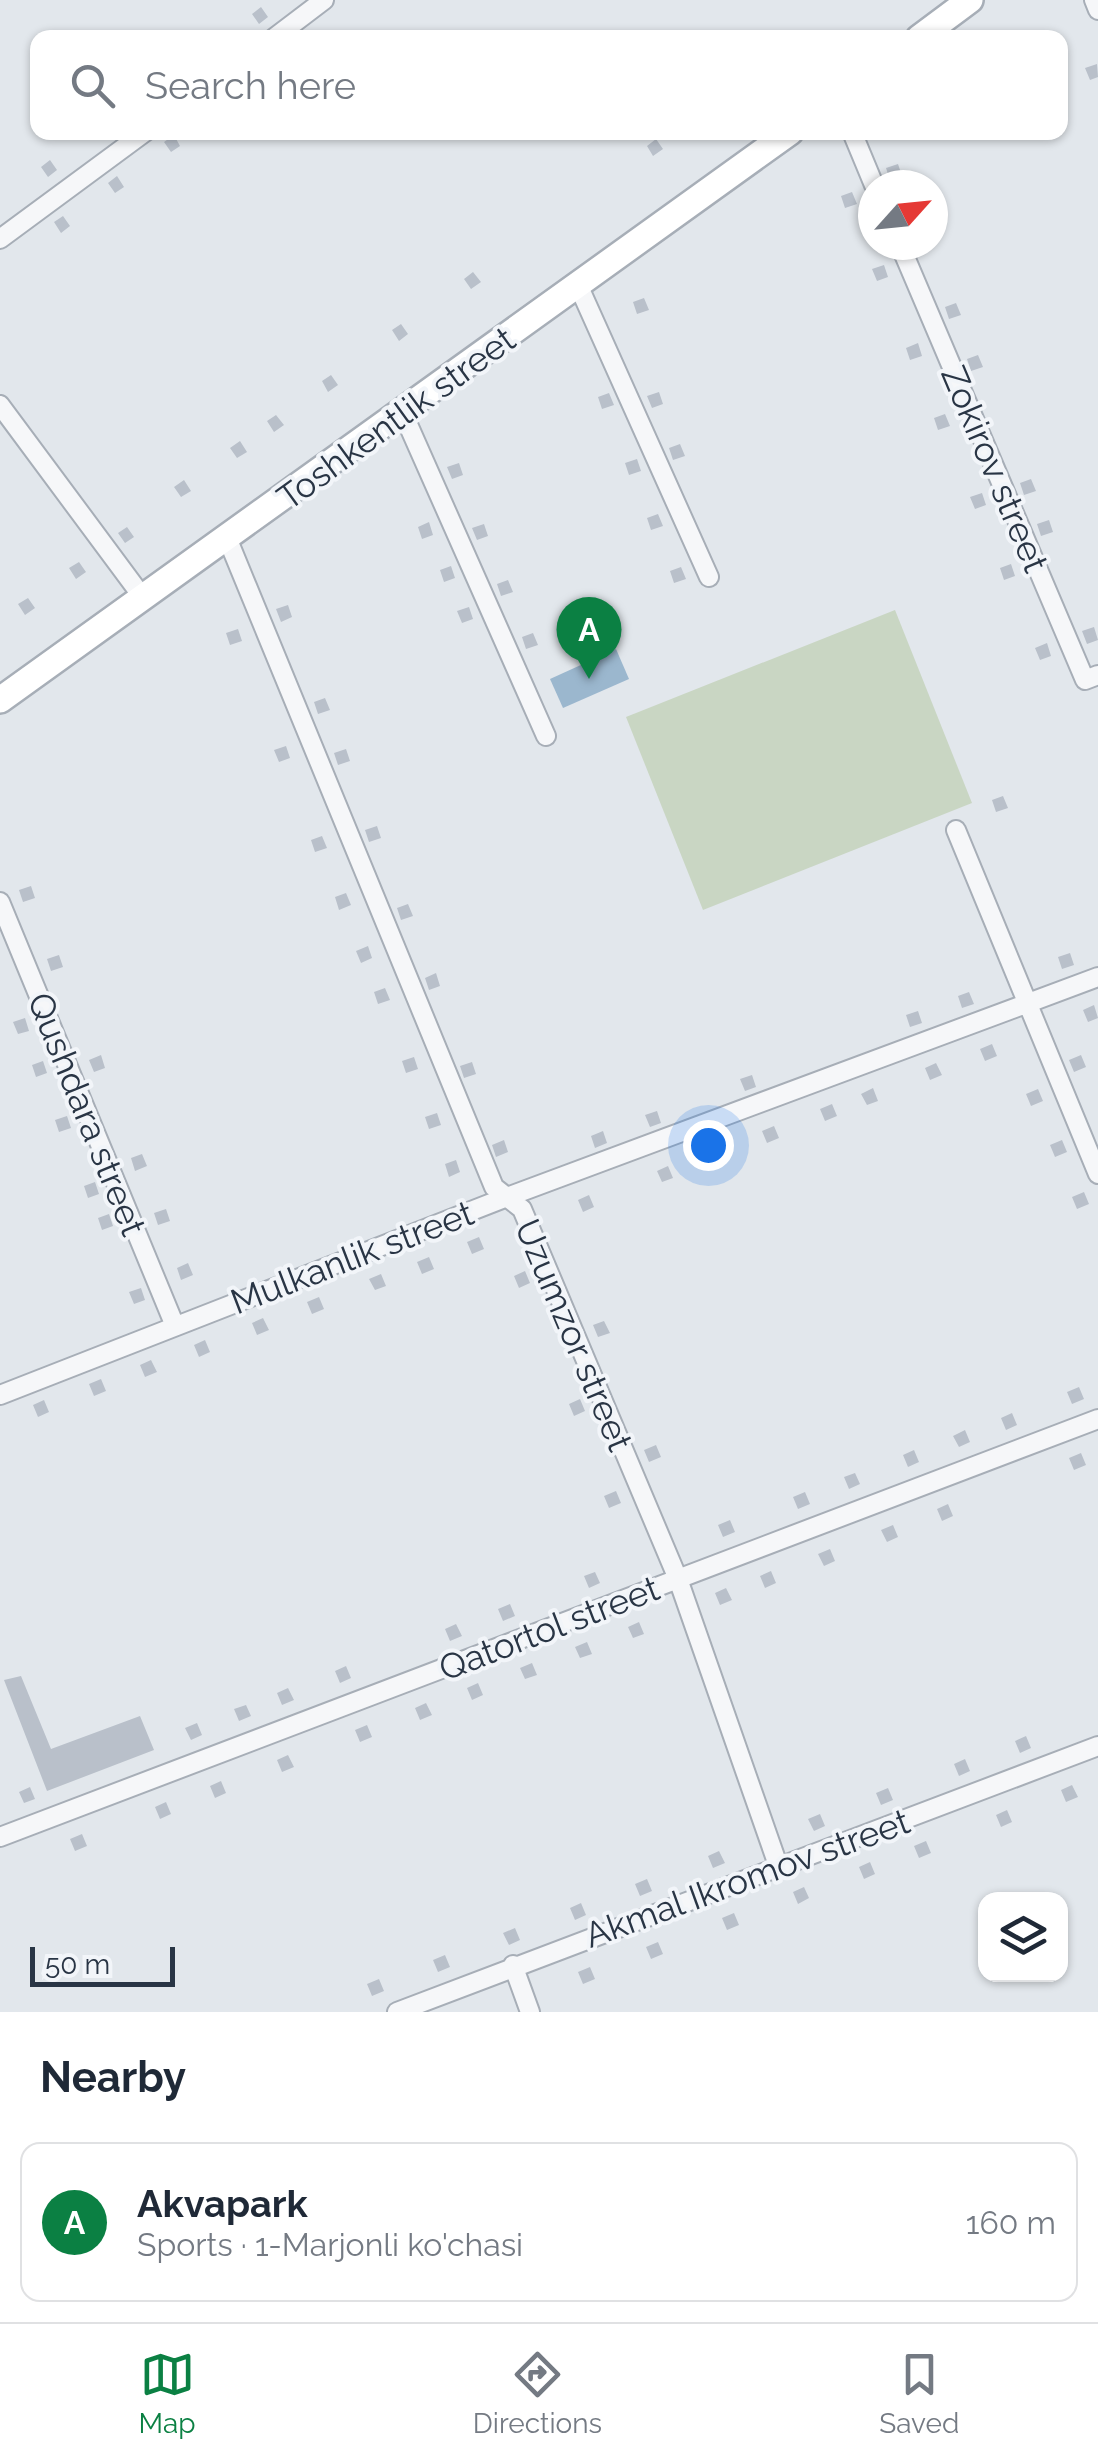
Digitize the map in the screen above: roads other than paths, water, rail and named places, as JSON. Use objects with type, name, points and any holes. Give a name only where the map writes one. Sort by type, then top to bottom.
[{"type":"main road","points":[[931,30],[970,0]]},
{"type":"main road","name":"Toshkentlik street","points":[[0,700],[228,540],[779,140]]},
{"type":"street","points":[[285,30],[324,0]]},
{"type":"street","points":[[1094,0],[1098,10]]},
{"type":"street","points":[[0,239],[134,140]]},
{"type":"street","points":[[855,140],[868,170]]},
{"type":"street","name":"Zokirov street","points":[[906,260],[1085,680],[1098,675]]},
{"type":"street","points":[[579,286],[709,577]]},
{"type":"street","points":[[0,404],[144,599]]},
{"type":"street","points":[[402,411],[546,736]]},
{"type":"street","name":"Uzumzor street","points":[[228,540],[494,1188],[522,1210],[678,1579],[780,1868]]},
{"type":"street","points":[[956,830],[1098,1174]]},
{"type":"street","name":"Qushdara street","points":[[0,902],[175,1326]]},
{"type":"street","name":"Mulkanlik street","points":[[0,1395],[507,1196],[1098,977]]},
{"type":"street","name":"Qatortol street","points":[[0,1837],[1098,1418]]},
{"type":"street","name":"Akmal Ikromov street","points":[[397,2012],[512,1964],[780,1868],[1098,1746]]},
{"type":"street","points":[[512,1964],[530,2012]]},
{"type":"water","points":[[616,649],[629,679],[563,708],[550,679]]},
{"type":"place","name":"Akvapark","points":[[589,679]]}]
